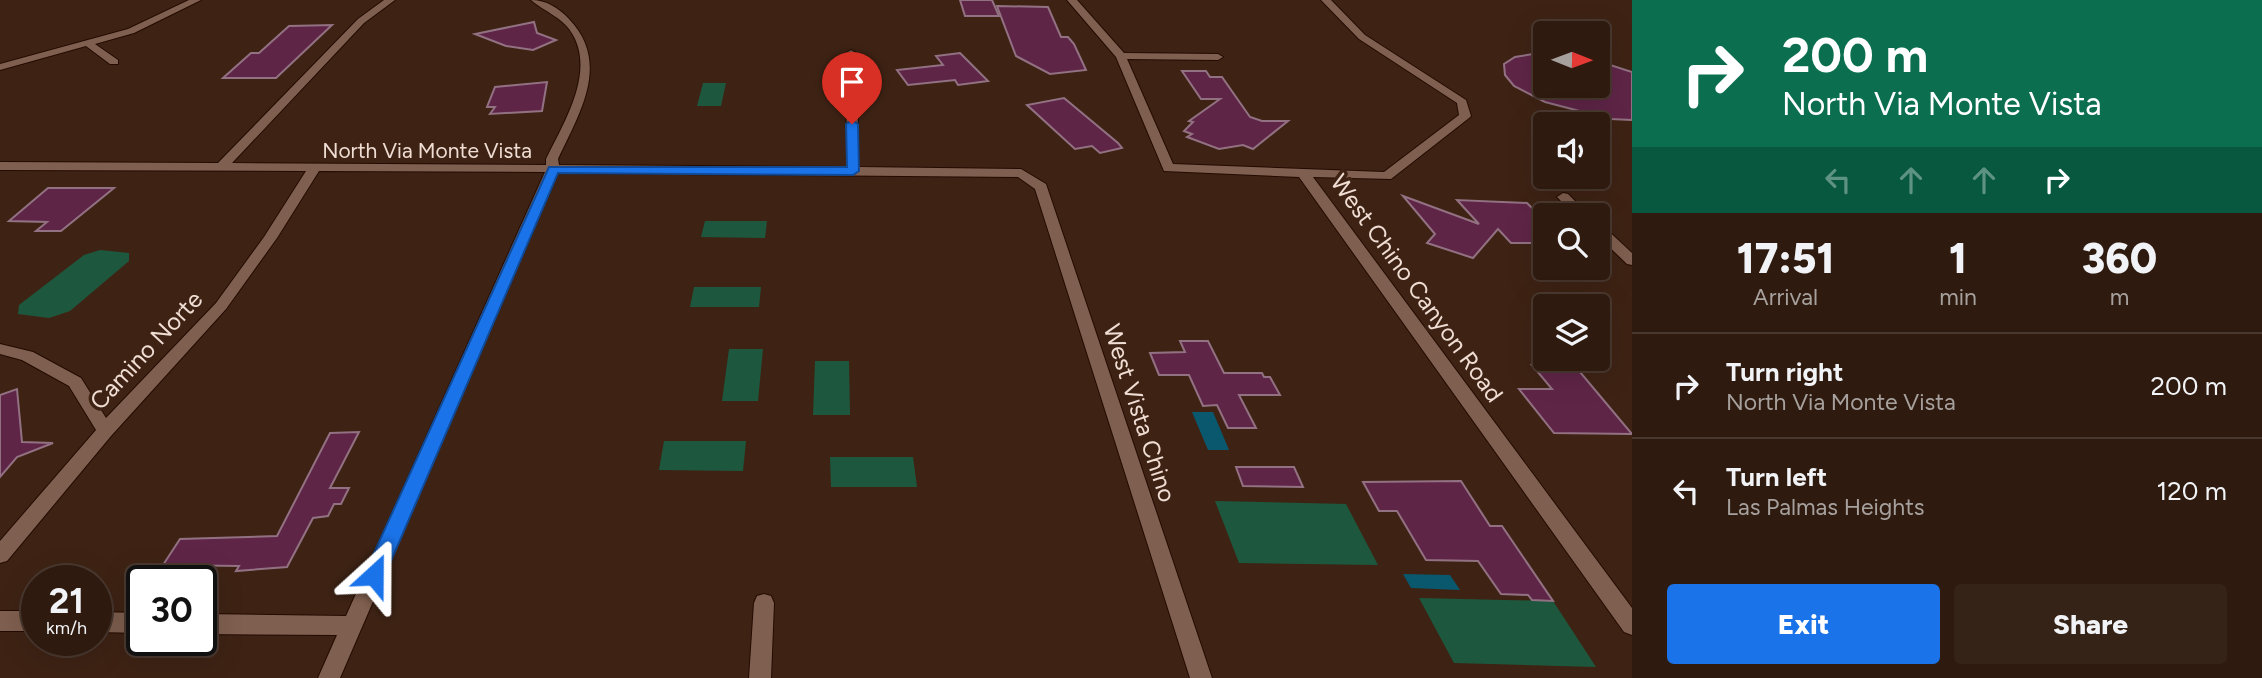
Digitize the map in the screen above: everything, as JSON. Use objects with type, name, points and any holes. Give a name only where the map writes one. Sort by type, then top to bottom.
[{"type":"street","points":[[0,67],[90,45],[158,20],[196,0]]},
{"type":"street","points":[[220,169],[361,21],[390,0]]},
{"type":"street","points":[[329,678],[553,170],[552,159],[586,88],[588,60],[581,38],[567,19],[536,0]]},
{"type":"street","points":[[1072,0],[1121,56],[1168,169],[1304,174]]},
{"type":"street","name":"West Chino Canyon Road","points":[[1304,174],[1387,176],[1465,117],[1462,102],[1362,37],[1326,0]]},
{"type":"street","points":[[90,45],[114,62]]},
{"type":"street","points":[[851,53],[853,171]]},
{"type":"street","points":[[1121,56],[1218,57]]},
{"type":"street","name":"North Via Monte Vista","points":[[0,166],[1021,173]]},
{"type":"street","name":"Camino Norte","points":[[0,555],[105,430],[221,306],[270,238],[314,169]]},
{"type":"street","name":"West Vista Chino","points":[[1021,173],[1041,187],[1200,678]]},
{"type":"street","name":"West Chino Canyon Road","points":[[1304,174],[1632,625]]},
{"type":"street","points":[[1563,197],[1570,203]]},
{"type":"street","points":[[1610,240],[1632,261]]},
{"type":"street","points":[[0,349],[27,356],[75,382],[105,430]]},
{"type":"street","points":[[760,678],[764,603]]},
{"type":"street","points":[[0,621],[21,621]]},
{"type":"street","points":[[217,624],[352,626]]},
{"type":"green space","points":[[703,83],[726,83],[721,106],[697,106]]},
{"type":"green space","points":[[705,221],[767,221],[765,238],[701,237]]},
{"type":"green space","points":[[100,250],[129,253],[129,261],[70,311],[49,318],[18,314],[19,305],[84,255]]},
{"type":"green space","points":[[694,287],[761,287],[759,307],[690,307]]},
{"type":"green space","points":[[729,349],[763,349],[758,401],[722,401]]},
{"type":"green space","points":[[815,361],[849,361],[850,415],[813,415]]},
{"type":"green space","points":[[664,441],[746,441],[743,471],[659,470]]},
{"type":"green space","points":[[830,457],[913,457],[917,487],[831,487]]},
{"type":"green space","points":[[1215,501],[1346,504],[1378,565],[1239,563]]},
{"type":"green space","points":[[1419,598],[1553,601],[1596,667],[1454,663]]},
{"type":"water","points":[[1192,412],[1213,412],[1229,450],[1208,450]]},
{"type":"water","points":[[1403,574],[1450,575],[1460,590],[1411,588]]},
{"type":"building","points":[[960,0],[992,0],[999,16],[965,16]]},
{"type":"building","points":[[997,6],[1048,7],[1061,37],[1068,37],[1074,44],[1086,70],[1050,74],[1016,56]]},
{"type":"building","points":[[534,22],[537,33],[556,40],[533,50],[506,46],[475,34]]},
{"type":"building","points":[[332,25],[276,78],[223,78],[251,53],[259,53],[289,26]]},
{"type":"building","points":[[960,53],[988,81],[958,85],[955,80],[908,85],[897,70],[943,65],[936,56]]},
{"type":"building","points":[[1533,54],[1533,96],[1514,86],[1505,75],[1504,64],[1515,57]]},
{"type":"building","points":[[1610,65],[1632,72],[1632,120],[1610,119],[1610,112],[1583,112],[1537,98],[1610,98]]},
{"type":"building","points":[[1182,71],[1206,71],[1210,77],[1222,77],[1250,117],[1262,121],[1288,121],[1253,149],[1243,145],[1219,149],[1187,137],[1192,134],[1184,131],[1193,122],[1189,121],[1220,99],[1201,99]]},
{"type":"building","points":[[547,82],[542,111],[490,114],[495,107],[487,107],[495,87]]},
{"type":"building","points":[[1064,98],[1122,148],[1100,153],[1092,146],[1075,149],[1027,105]]},
{"type":"building","points":[[48,188],[114,188],[61,231],[36,231],[47,222],[9,221]]},
{"type":"building","points":[[1403,196],[1479,224],[1457,200],[1527,203],[1533,209],[1533,244],[1511,243],[1498,229],[1473,258],[1427,243],[1435,234]]},
{"type":"building","points":[[1180,341],[1208,341],[1224,373],[1262,373],[1264,377],[1270,377],[1280,395],[1239,395],[1256,428],[1228,428],[1217,405],[1203,406],[1189,375],[1159,375],[1150,353],[1185,352]]},
{"type":"building","points":[[1537,371],[1579,371],[1632,434],[1554,433],[1519,389],[1552,389]]},
{"type":"building","points":[[17,389],[22,442],[53,443],[17,457],[0,477],[0,395]]},
{"type":"building","points":[[359,432],[330,488],[349,488],[341,504],[334,504],[328,516],[313,518],[287,567],[236,571],[239,566],[163,565],[180,539],[277,536],[330,433]]},
{"type":"building","points":[[1236,467],[1294,467],[1303,487],[1243,486]]},
{"type":"building","points":[[1461,481],[1490,526],[1502,526],[1553,601],[1532,600],[1528,595],[1501,594],[1478,561],[1426,560],[1397,511],[1379,511],[1363,482]]},
{"type":"route","points":[[374,575],[553,170],[853,171],[852,124]]}]
